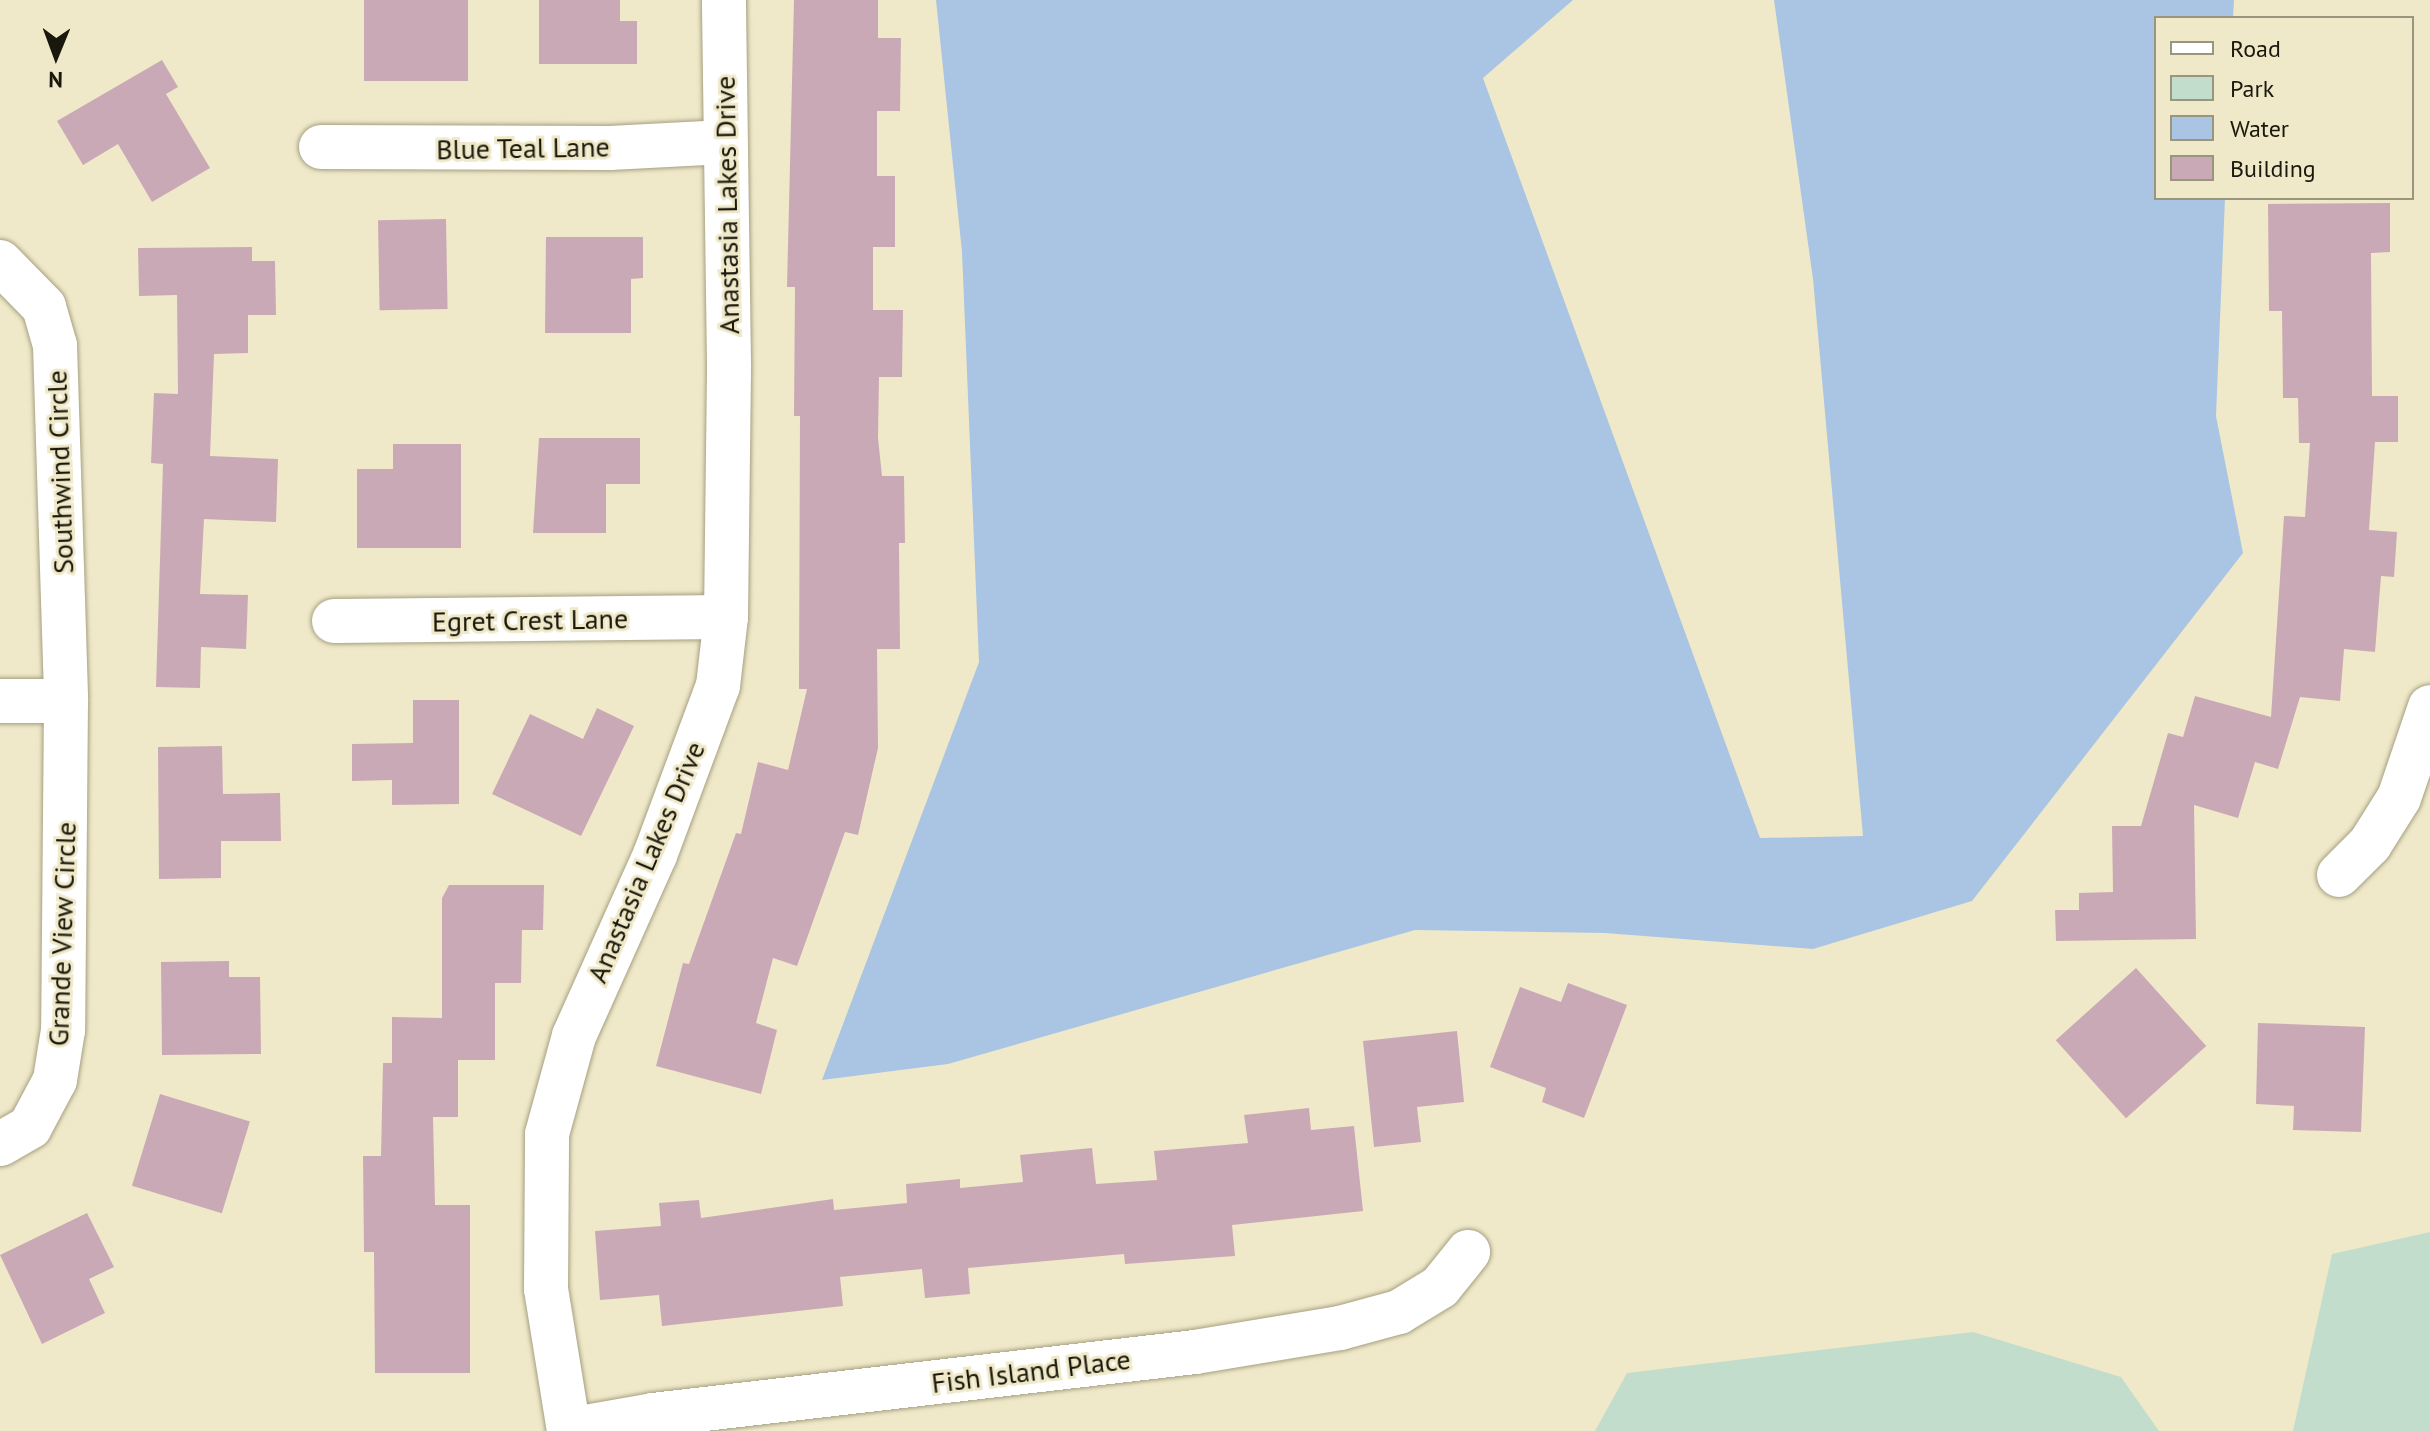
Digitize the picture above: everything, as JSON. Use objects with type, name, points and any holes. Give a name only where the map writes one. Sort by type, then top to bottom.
[{"type":"street","name":"Anastasia Lakes Drive","points":[[569,1430],[546,1289],[547,1134],[574,1036],[655,855],[718,686],[726,617],[724,0]]},
{"type":"street","name":"Blue Teal Lane","points":[[321,147],[610,148],[725,142]]},
{"type":"street","name":"Southwind Circle","points":[[0,262],[44,307],[55,345],[66,701]]},
{"type":"street","name":"Egret Crest Lane","points":[[334,621],[726,617]]},
{"type":"street","points":[[0,701],[66,701]]},
{"type":"street","name":"Grande View Circle","points":[[0,1144],[30,1127],[55,1080],[63,1030],[66,701]]},
{"type":"street","points":[[2339,875],[2370,844],[2399,798],[2430,707]]},
{"type":"street","name":"Fish Island Place","points":[[569,1430],[653,1415],[1195,1352],[1340,1328],[1399,1312],[1440,1287],[1468,1252]]},
{"type":"green space","points":[[2430,1232],[2430,1431],[2293,1431],[2332,1254]]},
{"type":"green space","points":[[1973,1332],[2121,1377],[2159,1431],[1595,1431],[1627,1373]]},
{"type":"water","points":[[936,0],[1573,0],[1483,78],[1760,838],[1863,836],[1813,279],[1774,0],[2234,0],[2233,16],[2154,16],[2154,200],[2225,200],[2216,416],[2243,553],[1972,901],[1813,949],[1605,933],[1415,930],[948,1064],[822,1080],[979,662],[962,252]]},
{"type":"building","points":[[364,0],[468,0],[468,81],[364,81]]},
{"type":"building","points":[[539,0],[620,0],[620,21],[637,21],[637,64],[539,64]]},
{"type":"building","points":[[794,0],[878,0],[878,38],[901,38],[900,111],[877,111],[877,176],[895,176],[895,247],[873,247],[873,310],[903,310],[902,377],[879,377],[878,438],[882,476],[904,476],[905,543],[899,543],[900,649],[877,649],[878,748],[858,835],[845,832],[797,966],[773,958],[756,1023],[777,1030],[761,1094],[656,1066],[683,963],[689,964],[736,833],[741,834],[758,762],[788,770],[807,689],[799,689],[800,416],[794,416],[795,287],[787,287]]},
{"type":"building","points":[[162,60],[178,87],[166,94],[210,168],[152,202],[118,144],[83,165],[57,121]]},
{"type":"building","points":[[2390,203],[2390,252],[2371,253],[2372,396],[2398,396],[2398,442],[2375,442],[2369,530],[2397,532],[2394,577],[2381,576],[2375,652],[2344,649],[2340,701],[2300,697],[2278,769],[2255,762],[2238,818],[2194,805],[2196,939],[2056,941],[2055,910],[2079,910],[2079,893],[2113,892],[2112,826],[2141,826],[2168,733],[2183,737],[2195,696],[2271,717],[2284,516],[2305,517],[2310,443],[2299,443],[2298,398],[2283,398],[2282,311],[2269,311],[2268,204]]},
{"type":"building","points":[[446,219],[448,309],[380,310],[378,220]]},
{"type":"building","points":[[546,237],[643,237],[643,278],[631,279],[631,333],[545,333]]},
{"type":"building","points":[[252,247],[252,261],[275,261],[276,315],[248,315],[248,353],[214,354],[210,456],[278,459],[276,522],[204,519],[200,594],[248,595],[246,649],[201,647],[200,688],[156,687],[163,464],[151,463],[154,393],[178,394],[177,295],[139,296],[138,248]]},
{"type":"building","points":[[539,438],[640,438],[640,484],[606,484],[606,533],[533,533]]},
{"type":"building","points":[[393,444],[461,444],[461,548],[357,548],[357,469],[393,469]]},
{"type":"building","points":[[413,700],[459,700],[459,804],[392,805],[392,780],[352,781],[352,744],[413,743]]},
{"type":"building","points":[[597,708],[634,726],[581,836],[492,794],[530,714],[583,739]]},
{"type":"building","points":[[222,746],[223,794],[280,793],[281,841],[221,841],[221,878],[159,879],[158,747]]},
{"type":"building","points":[[449,885],[544,885],[543,930],[522,930],[521,983],[495,983],[495,1060],[458,1060],[458,1117],[433,1117],[435,1205],[470,1205],[470,1373],[375,1373],[374,1252],[364,1252],[363,1156],[381,1156],[383,1063],[392,1063],[392,1017],[442,1018],[442,898]]},
{"type":"building","points":[[229,961],[229,977],[260,977],[261,1054],[162,1055],[161,962]]},
{"type":"building","points":[[2136,968],[2206,1046],[2126,1118],[2056,1040]]},
{"type":"building","points":[[1568,983],[1627,1005],[1584,1118],[1542,1102],[1546,1088],[1490,1067],[1520,987],[1561,1002]]},
{"type":"building","points":[[2258,1023],[2365,1027],[2361,1132],[2293,1130],[2294,1106],[2256,1104]]},
{"type":"building","points":[[1457,1031],[1464,1102],[1417,1107],[1421,1142],[1374,1147],[1363,1041]]},
{"type":"building","points":[[160,1094],[250,1121],[222,1213],[132,1186]]},
{"type":"building","points":[[1309,1108],[1311,1130],[1354,1126],[1363,1211],[1232,1225],[1235,1256],[1125,1264],[1124,1254],[968,1268],[970,1294],[925,1298],[922,1269],[840,1277],[843,1306],[662,1326],[659,1295],[600,1300],[595,1231],[661,1226],[659,1203],[699,1200],[701,1218],[833,1199],[834,1210],[907,1203],[906,1184],[960,1179],[960,1188],[1023,1182],[1020,1155],[1092,1148],[1096,1184],[1157,1180],[1154,1151],[1248,1143],[1244,1115]]},
{"type":"building","points":[[87,1213],[114,1267],[89,1279],[105,1313],[42,1344],[0,1255]]}]
